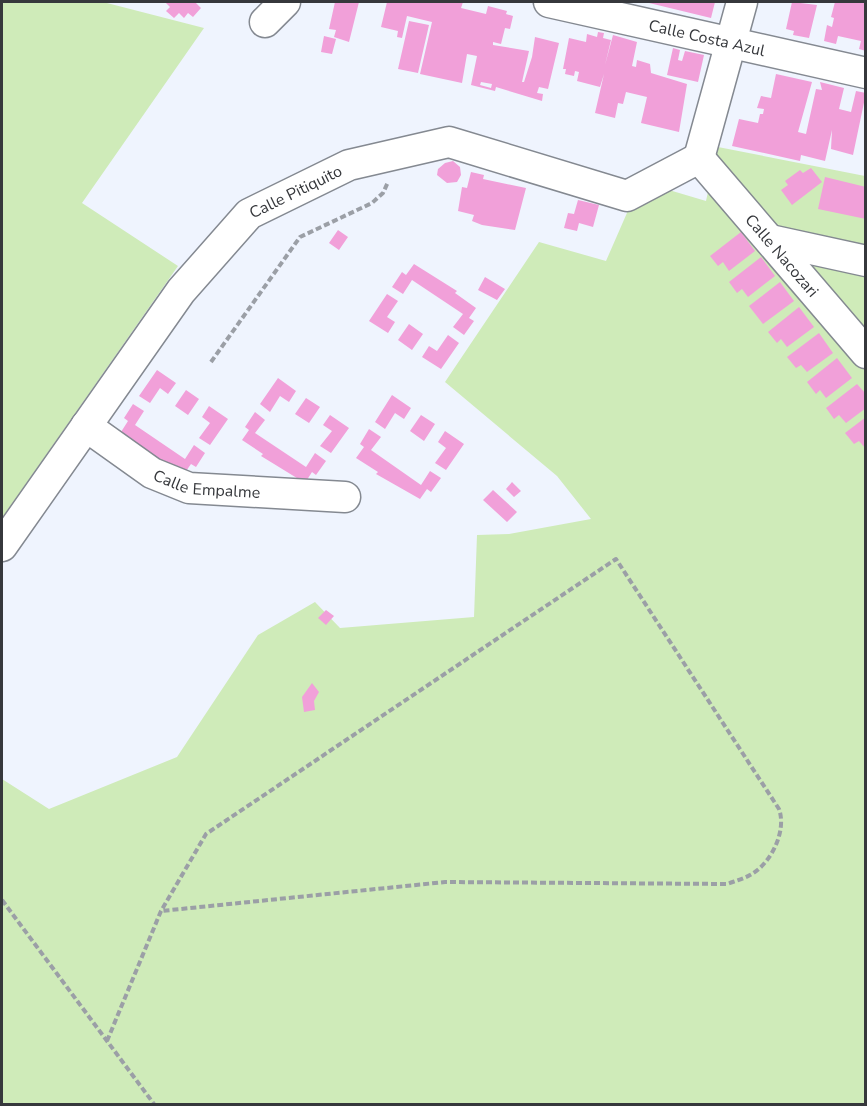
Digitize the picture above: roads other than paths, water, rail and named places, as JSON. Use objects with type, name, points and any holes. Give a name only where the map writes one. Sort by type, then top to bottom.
[{"type":"street","name":"Calle Costa Azul","points":[[549,2],[866,73]]},
{"type":"street","points":[[699,158],[742,2]]},
{"type":"street","name":"Calle Pitiquito","points":[[2,546],[181,291],[249,214],[350,165],[449,142],[627,196],[699,158]]},
{"type":"street","name":"Calle Nacozari","points":[[699,158],[866,353]]},
{"type":"street","points":[[770,240],[866,261]]},
{"type":"street","name":"Calle Empalme","points":[[86,426],[152,473],[189,488],[345,497]]}]
